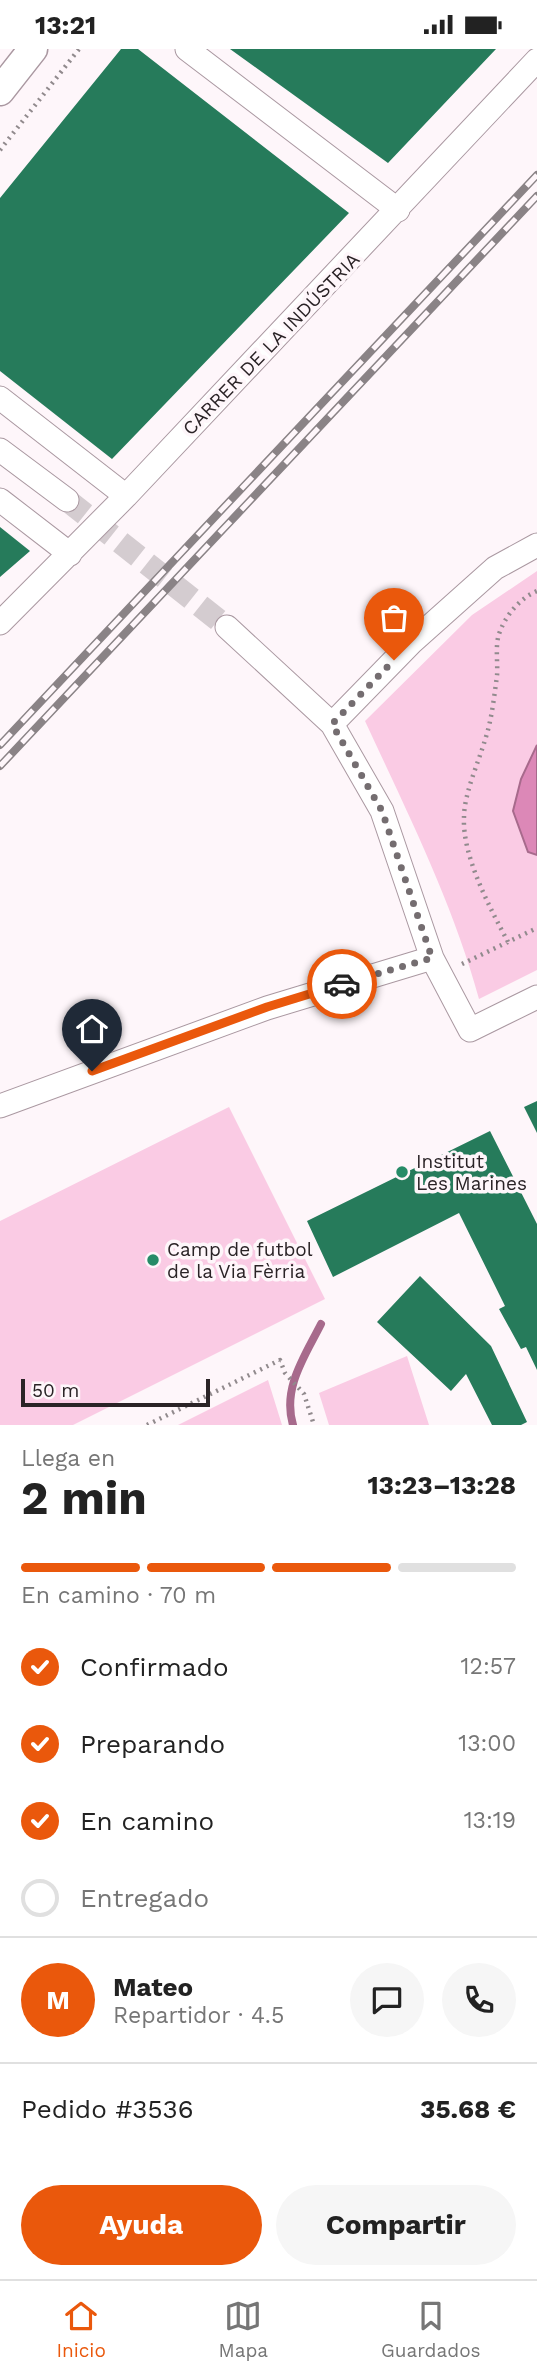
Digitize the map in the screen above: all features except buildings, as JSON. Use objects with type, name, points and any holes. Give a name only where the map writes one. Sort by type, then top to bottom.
[{"type":"street","points":[[0,91],[33,49]]},
{"type":"street","points":[[187,49],[398,210]]},
{"type":"street","name":"CARRER DE LA INDÚSTRIA","points":[[0,623],[127,496],[537,61]]},
{"type":"street","points":[[0,398],[127,496]]},
{"type":"street","points":[[0,450],[67,501]]},
{"type":"street","points":[[0,500],[70,554]]},
{"type":"street","points":[[332,724],[411,643],[495,568],[537,545]]},
{"type":"street","points":[[227,627],[332,724],[382,811],[436,967],[470,1030],[537,997]]},
{"type":"street","points":[[0,1106],[267,1007],[436,967]]},
{"type":"path","points":[[0,150],[79,49]]},
{"type":"path","points":[[508,942],[485,897],[469,849],[464,817],[474,773],[487,736],[494,700],[498,636],[509,613],[529,594],[537,591]]},
{"type":"path","points":[[436,967],[508,942],[537,928]]},
{"type":"path","points":[[147,1425],[280,1360],[285,1373],[304,1394],[314,1425]]},
{"type":"shaded area","points":[[537,571],[537,970],[479,999],[443,893],[365,721],[472,615]]},
{"type":"shaded area","points":[[537,745],[537,855],[528,852],[513,811],[521,779]]},
{"type":"shaded area","name":"Camp de futbol de la Via Fèrria","points":[[229,1107],[325,1299],[73,1425],[0,1425],[0,1221]]},
{"type":"shaded area","points":[[407,1356],[429,1425],[329,1425],[319,1393]]},
{"type":"shaded area","points":[[268,1380],[282,1425],[178,1425]]},
{"type":"waterway","points":[[293,1425],[290,1411],[293,1385],[302,1360],[321,1324]]},
{"type":"tunnel","points":[[67,500],[227,627]]},
{"type":"railway","points":[[0,745],[537,175]]},
{"type":"railway","points":[[0,766],[537,196]]},
{"type":"way so far","points":[[342,984],[432,958],[382,811],[332,724],[394,660]]},
{"type":"place","name":"Institut Les Marines","points":[[402,1172]]},
{"type":"place","name":"Camp de futbol de la Via Fèrria","points":[[153,1260]]},
{"type":"route","points":[[92,1071],[267,1007],[342,984]]}]
